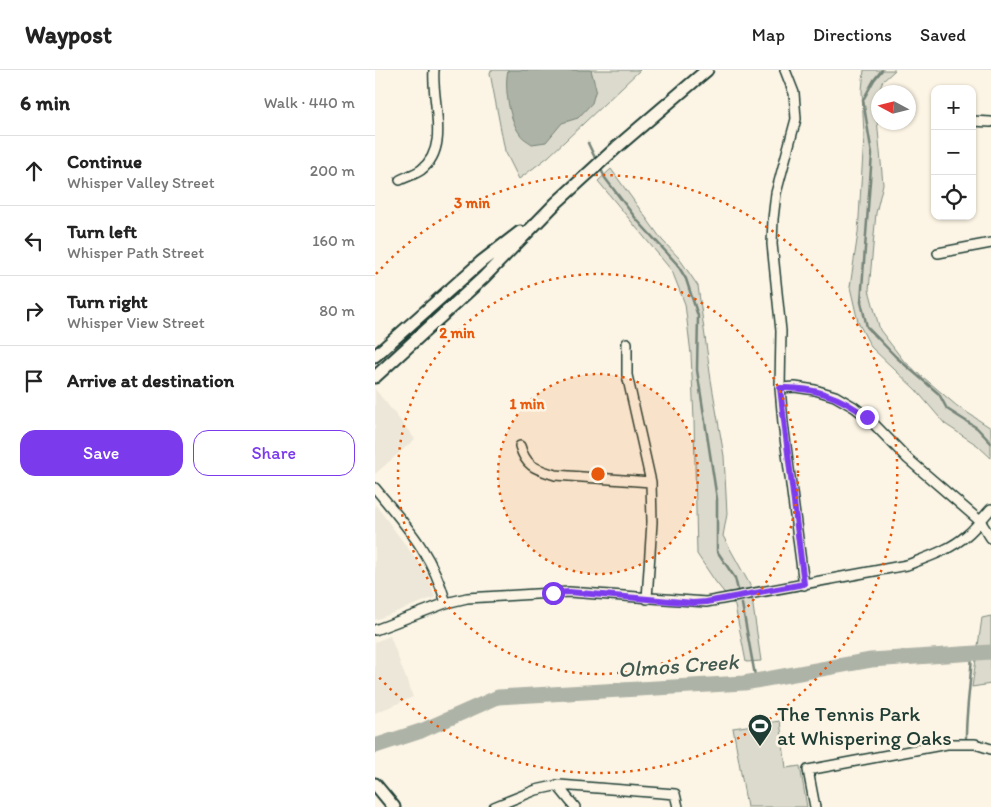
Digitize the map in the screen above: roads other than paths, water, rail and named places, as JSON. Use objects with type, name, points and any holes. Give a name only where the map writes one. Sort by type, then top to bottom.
[{"type":"main road","points":[[377,371],[483,278],[557,203],[617,147],[707,70]]},
{"type":"main road","points":[[375,356],[481,262],[557,203]]},
{"type":"main road","points":[[375,784],[394,807]]},
{"type":"street","points":[[400,180],[420,170],[430,160],[434,151],[438,124],[434,70]]},
{"type":"street","points":[[785,70],[792,84],[796,110],[795,128],[781,168],[776,193],[772,244],[781,331],[780,388],[804,584]]},
{"type":"street","points":[[976,122],[991,122]]},
{"type":"street","points":[[938,253],[991,243]]},
{"type":"street","points":[[627,344],[627,376],[651,482],[652,522],[647,599]]},
{"type":"street","points":[[780,388],[815,390],[835,396],[854,407],[867,417],[908,458],[980,521],[991,538]]},
{"type":"street","points":[[520,446],[523,457],[530,465],[555,475],[651,482]]},
{"type":"street","points":[[375,488],[426,554],[446,603]]},
{"type":"street","points":[[375,630],[446,603],[467,598],[569,592],[706,602],[907,565],[931,557],[953,546],[968,534],[991,509]]},
{"type":"street","points":[[815,807],[809,770],[947,744],[975,744],[991,749]]},
{"type":"street","points":[[557,785],[575,807]]},
{"type":"street","points":[[499,806],[535,790],[557,785],[675,794],[678,807]]},
{"type":"waterway","points":[[882,70],[863,100],[872,154],[861,302],[867,327],[896,357],[939,394],[947,409],[977,428],[991,443]]},
{"type":"waterway","points":[[588,143],[596,160]]},
{"type":"waterway","points":[[600,167],[605,178],[637,220],[677,264],[686,279],[698,316],[697,370],[717,499],[717,551],[735,578],[738,590]]},
{"type":"waterway","points":[[742,604],[756,681]]},
{"type":"waterway","name":"Olmos Creek","points":[[375,746],[421,731],[498,697],[744,683],[871,660],[991,652]]},
{"type":"waterway","points":[[966,737],[972,653]]},
{"type":"place","name":"The Tennis Park at Whispering Oaks","points":[[760,747]]}]
